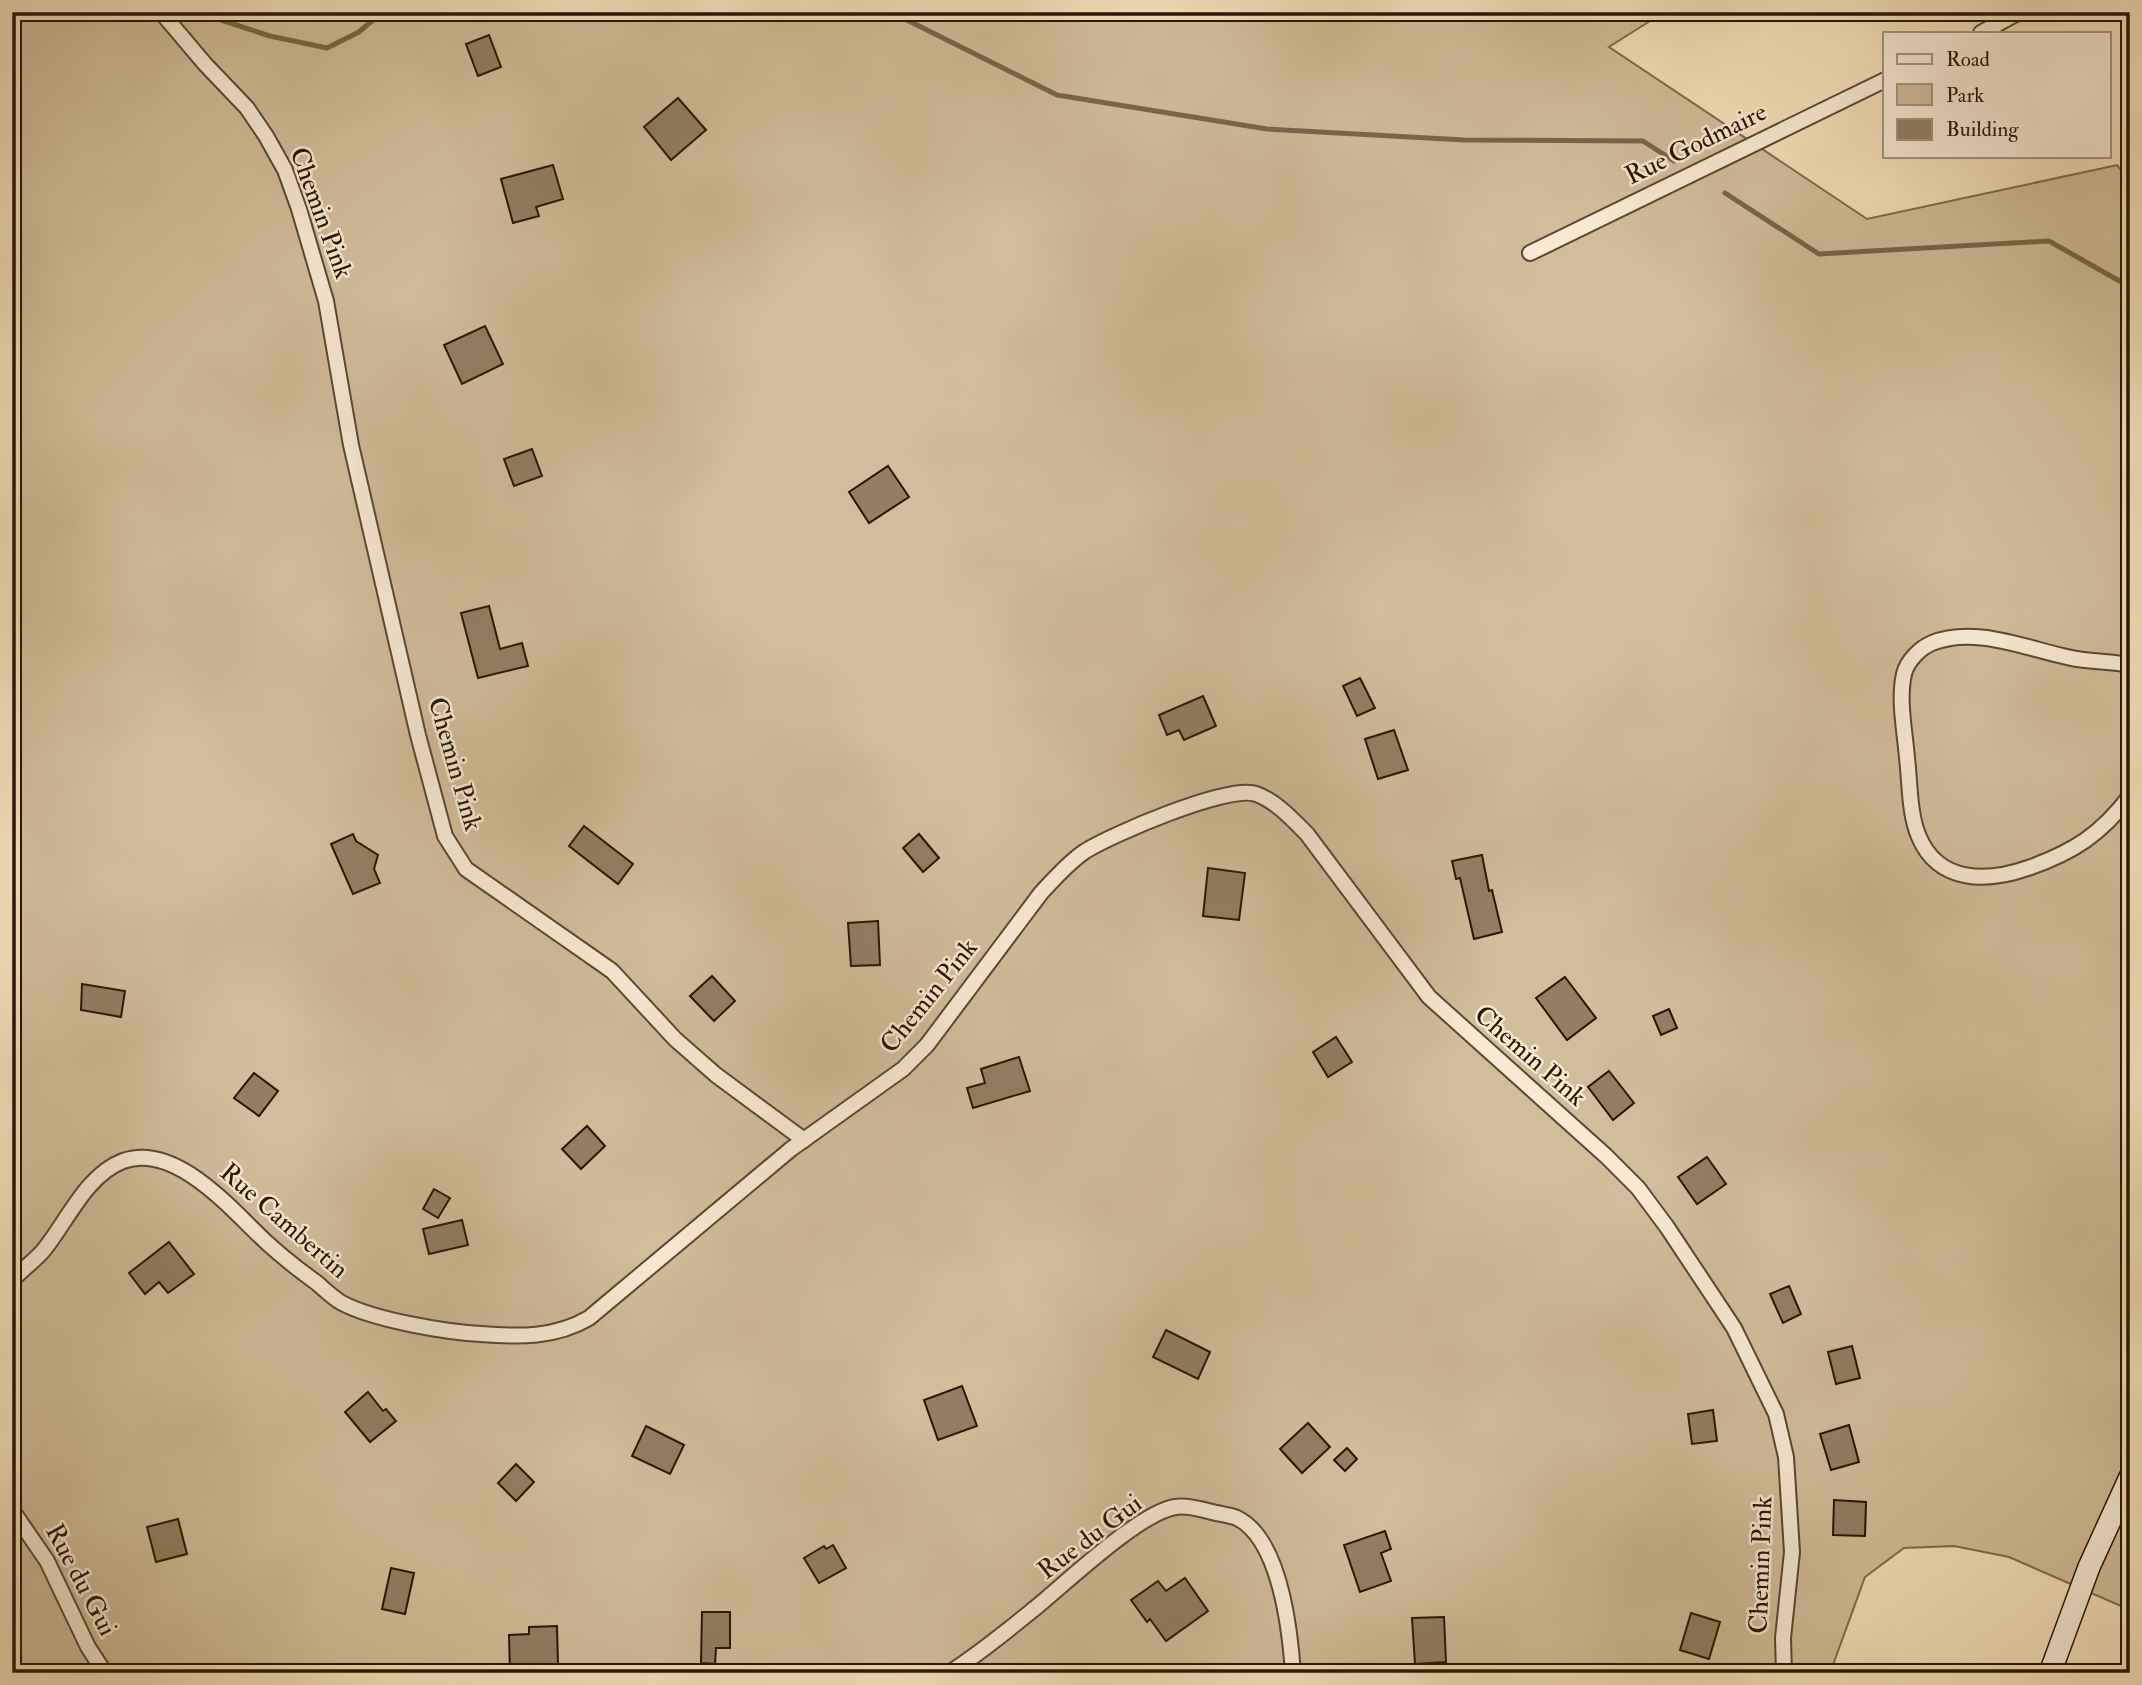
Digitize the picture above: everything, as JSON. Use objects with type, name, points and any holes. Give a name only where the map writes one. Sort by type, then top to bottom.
[{"type":"main road","points":[[2050,1673],[2089,1567],[2130,1477]]},
{"type":"street","name":"Chemin Pink","points":[[161,12],[247,108],[285,170],[299,209],[326,301],[351,445],[418,735],[445,836],[466,869],[612,971],[675,1039],[716,1075],[804,1140],[903,1069],[927,1045],[1041,893],[1059,873],[1084,853],[1138,825],[1196,805],[1245,792],[1256,794],[1287,814],[1307,834],[1429,997],[1638,1188],[1734,1328],[1776,1414],[1786,1457],[1792,1552],[1783,1638],[1784,1673]]},
{"type":"street","points":[[1983,32],[2018,12]]},
{"type":"street","name":"Rue Godmaire","points":[[1530,253],[1883,81]]},
{"type":"street","points":[[2130,665],[2070,658],[1988,639],[1959,637],[1934,642],[1924,647],[1912,659],[1904,672],[1902,700],[1918,836],[1935,859],[1953,872],[1974,878],[1995,877],[2062,855],[2082,845],[2104,827],[2130,796]]},
{"type":"street","name":"Rue Cambertin","points":[[12,1280],[41,1253],[97,1178],[124,1160],[148,1159],[193,1175],[292,1265],[341,1302],[371,1315],[471,1334],[524,1337],[556,1332],[589,1318],[804,1140]]},
{"type":"street","name":"Rue du Gui","points":[[949,1673],[1032,1611],[1123,1535],[1149,1518],[1175,1507],[1203,1509],[1238,1518],[1255,1532],[1268,1550],[1286,1618],[1293,1673]]},
{"type":"street","name":"Rue du Gui","points":[[12,1510],[47,1561],[88,1647],[105,1673]]},
{"type":"green space","points":[[12,12],[1664,12],[1609,47],[1867,219],[2117,165],[2130,183],[2130,1610],[2009,1557],[1954,1546],[1904,1548],[1865,1577],[1830,1673],[12,1673]]},
{"type":"building","points":[[489,35],[501,67],[478,76],[466,44]]},
{"type":"building","points":[[678,98],[706,130],[671,160],[644,127]]},
{"type":"building","points":[[553,165],[563,199],[536,207],[539,216],[513,223],[501,179]]},
{"type":"building","points":[[485,326],[503,364],[462,384],[444,345]]},
{"type":"building","points":[[532,449],[542,476],[514,486],[504,459]]},
{"type":"building","points":[[888,466],[909,497],[869,523],[849,492]]},
{"type":"building","points":[[489,606],[500,649],[522,643],[528,666],[478,678],[461,613]]},
{"type":"building","points":[[1360,678],[1375,708],[1357,716],[1343,686]]},
{"type":"building","points":[[1203,696],[1216,726],[1184,740],[1179,730],[1167,735],[1159,715]]},
{"type":"building","points":[[1394,730],[1408,770],[1378,779],[1365,739]]},
{"type":"building","points":[[584,826],[633,864],[618,884],[569,846]]},
{"type":"building","points":[[353,834],[356,841],[378,855],[374,869],[380,883],[353,894],[331,844]]},
{"type":"building","points":[[919,834],[939,858],[923,872],[903,848]]},
{"type":"building","points":[[1482,855],[1489,891],[1492,890],[1502,932],[1474,939],[1460,878],[1456,879],[1452,861]]},
{"type":"building","points":[[1208,868],[1245,873],[1239,920],[1203,916]]},
{"type":"building","points":[[878,921],[880,965],[851,966],[848,923]]},
{"type":"building","points":[[712,976],[735,1001],[714,1021],[690,996]]},
{"type":"building","points":[[1565,977],[1596,1018],[1567,1040],[1536,998]]},
{"type":"building","points":[[82,984],[125,991],[121,1017],[81,1010]]},
{"type":"building","points":[[1669,1009],[1677,1028],[1661,1035],[1653,1016]]},
{"type":"building","points":[[1336,1037],[1352,1062],[1328,1077],[1313,1052]]},
{"type":"building","points":[[1019,1057],[1030,1091],[973,1108],[967,1088],[985,1083],[981,1069]]},
{"type":"building","points":[[1609,1071],[1634,1103],[1613,1120],[1588,1087]]},
{"type":"building","points":[[254,1073],[278,1091],[259,1116],[234,1098]]},
{"type":"building","points":[[587,1126],[605,1146],[581,1169],[562,1149]]},
{"type":"building","points":[[1707,1157],[1726,1184],[1697,1204],[1678,1177]]},
{"type":"building","points":[[434,1189],[450,1198],[438,1218],[423,1209]]},
{"type":"building","points":[[462,1220],[468,1245],[429,1254],[423,1229]]},
{"type":"building","points":[[169,1242],[194,1274],[168,1293],[159,1282],[145,1294],[129,1273]]},
{"type":"building","points":[[1789,1286],[1801,1314],[1783,1323],[1770,1294]]},
{"type":"building","points":[[1166,1330],[1210,1352],[1198,1379],[1153,1357]]},
{"type":"building","points":[[1852,1346],[1860,1378],[1836,1384],[1828,1352]]},
{"type":"building","points":[[962,1386],[977,1426],[938,1440],[924,1400]]},
{"type":"building","points":[[368,1392],[383,1411],[386,1409],[396,1421],[370,1442],[345,1412]]},
{"type":"building","points":[[1713,1410],[1717,1441],[1692,1444],[1688,1414]]},
{"type":"building","points":[[1308,1423],[1330,1447],[1302,1473],[1280,1449]]},
{"type":"building","points":[[1849,1425],[1859,1462],[1831,1470],[1820,1434]]},
{"type":"building","points":[[646,1426],[684,1445],[670,1474],[632,1456]]},
{"type":"building","points":[[1347,1448],[1357,1459],[1345,1471],[1334,1460]]},
{"type":"building","points":[[516,1464],[534,1482],[516,1501],[498,1483]]},
{"type":"building","points":[[1834,1500],[1866,1502],[1865,1536],[1833,1535]]},
{"type":"building","points":[[178,1519],[187,1554],[156,1562],[147,1527]]},
{"type":"building","points":[[1385,1531],[1391,1549],[1381,1553],[1391,1581],[1360,1592],[1344,1545]]},
{"type":"building","points":[[833,1545],[846,1568],[819,1583],[804,1558],[824,1546],[826,1549]]},
{"type":"building","points":[[391,1568],[414,1573],[405,1614],[382,1609]]},
{"type":"building","points":[[1185,1578],[1208,1611],[1166,1641],[1150,1619],[1147,1622],[1131,1600],[1158,1581],[1166,1591]]},
{"type":"building","points":[[702,1612],[730,1612],[730,1648],[716,1648],[715,1664],[701,1663]]},
{"type":"building","points":[[1691,1613],[1720,1622],[1709,1659],[1680,1650]]},
{"type":"building","points":[[1444,1617],[1446,1662],[1415,1664],[1412,1618]]},
{"type":"building","points":[[557,1626],[558,1665],[545,1666],[545,1672],[510,1673],[509,1635],[529,1634],[529,1627]]},
{"type":"waterway","points":[[196,12],[270,36],[327,48],[359,32],[382,12]]},
{"type":"waterway","points":[[891,12],[1057,95],[1267,129],[1464,140],[1643,141],[1674,161]]},
{"type":"waterway","points":[[1725,193],[1819,254],[2049,241],[2130,287]]}]
